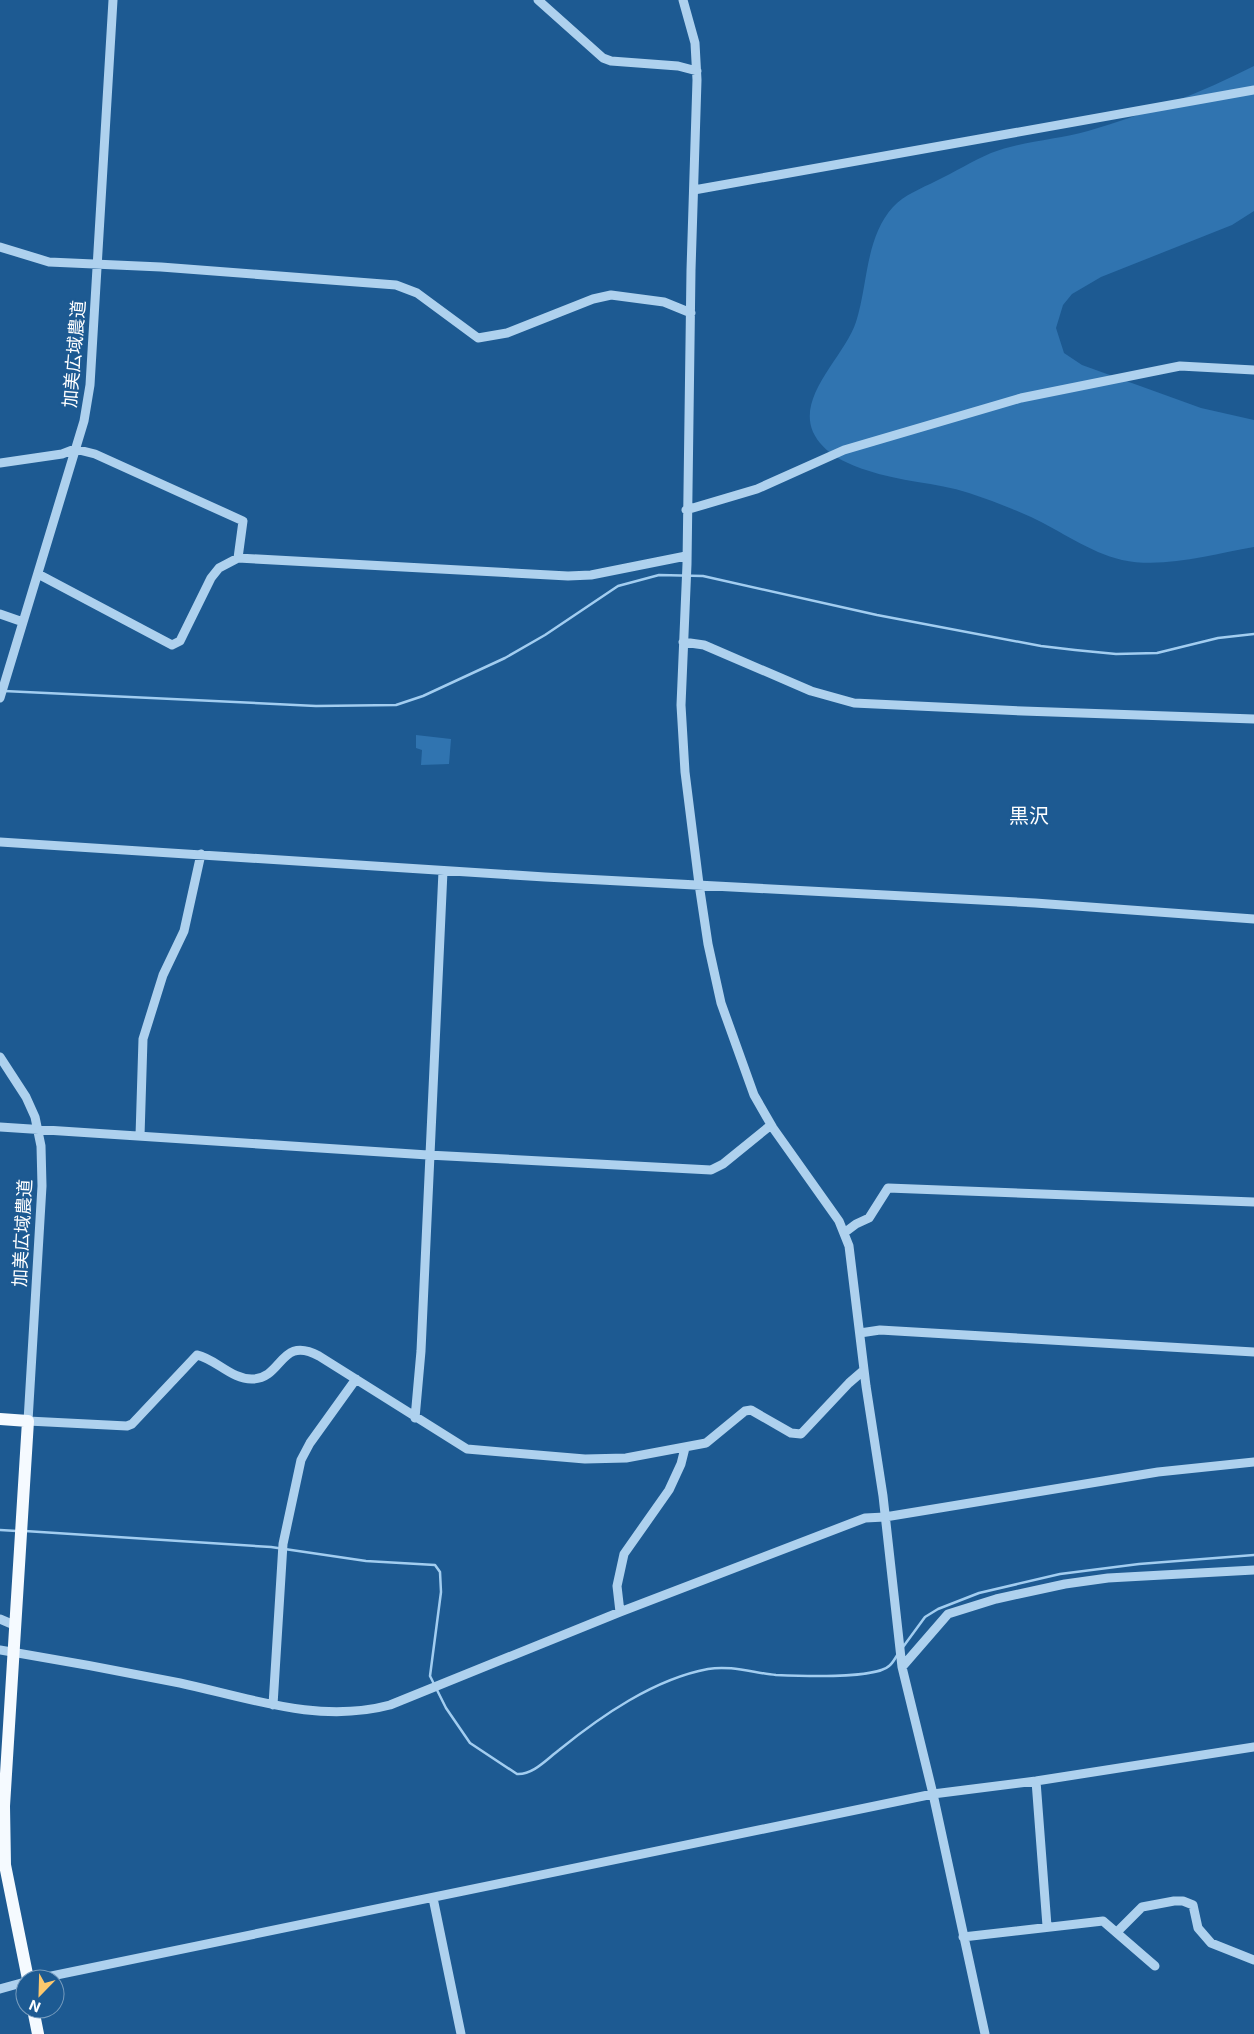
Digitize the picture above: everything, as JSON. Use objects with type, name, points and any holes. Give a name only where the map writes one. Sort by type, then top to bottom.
[{"type":"main road","points":[[0,1418],[28,1421],[14,1625],[14,1652],[2,1805],[5,1864],[26,1969]]},
{"type":"main road","points":[[35,2019],[38,2034]]},
{"type":"street","name":"加美広域農道","points":[[0,698],[75,449],[90,385],[114,0]]},
{"type":"street","points":[[538,0],[603,58],[611,61],[678,66],[697,71]]},
{"type":"street","points":[[683,0],[695,43],[697,71],[681,739],[699,884],[708,944],[722,1003],[754,1095],[771,1124],[839,1221],[851,1259],[902,1663],[985,2034]]},
{"type":"street","points":[[694,190],[1254,90]]},
{"type":"street","points":[[0,248],[49,262],[161,267],[396,285],[416,293],[478,338],[507,333],[593,299],[611,295],[664,302],[691,313]]},
{"type":"street","points":[[686,510],[757,489],[844,450],[1021,398],[1180,366],[1254,370]]},
{"type":"street","points":[[0,464],[62,454],[75,449],[95,454],[243,520],[238,558]]},
{"type":"street","points":[[38,574],[172,645],[180,641],[210,578],[220,568],[238,558],[568,576],[591,575],[686,560]]},
{"type":"street","points":[[0,614],[23,622]]},
{"type":"street","points":[[683,642],[704,645],[811,691],[854,702],[1023,711],[1254,719]]},
{"type":"street","points":[[0,842],[443,871],[1035,903],[1254,920]]},
{"type":"street","points":[[140,1136],[143,1038],[163,975],[184,931],[201,854]]},
{"type":"street","points":[[415,1418],[421,1351],[428,1155],[443,871]]},
{"type":"street","name":"加美広域農道","points":[[0,1057],[26,1096],[38,1129],[42,1186],[28,1421]]},
{"type":"street","points":[[0,1127],[428,1155],[712,1170],[723,1164],[771,1124]]},
{"type":"street","points":[[844,1233],[856,1224],[869,1218],[888,1188],[1254,1202]]},
{"type":"street","points":[[860,1333],[880,1330],[1254,1352]]},
{"type":"street","points":[[28,1421],[126,1426],[132,1424],[196,1355],[238,1376],[252,1379],[269,1373],[288,1354],[298,1349],[305,1349],[467,1449],[585,1459],[626,1458],[685,1448],[712,1440],[745,1411],[751,1410],[791,1433],[800,1434],[848,1383],[864,1370]]},
{"type":"street","points":[[273,1705],[283,1544],[301,1460],[310,1443],[356,1379]]},
{"type":"street","points":[[620,1612],[617,1586],[624,1554],[669,1490],[681,1464],[685,1448]]},
{"type":"street","points":[[0,1650],[82,1662],[273,1705],[321,1712],[355,1712],[390,1705],[620,1612],[865,1518],[885,1517],[1158,1472],[1254,1462]]},
{"type":"street","points":[[902,1663],[948,1614],[996,1599],[1066,1584],[1108,1578],[1254,1570]]},
{"type":"street","points":[[0,1619],[14,1625]]},
{"type":"street","points":[[65,1973],[932,1794],[1036,1781],[1254,1747]]},
{"type":"street","points":[[1036,1781],[1048,1926]]},
{"type":"street","points":[[433,1898],[461,2034]]},
{"type":"street","points":[[1117,1932],[1142,1907],[1183,1901],[1193,1905],[1198,1928],[1210,1943],[1254,1960]]},
{"type":"street","points":[[963,1937],[1103,1921],[1155,1966]]},
{"type":"street","points":[[0,1988],[15,1984]]},
{"type":"shaded area","points":[[1254,66],[1254,211],[1232,225],[1101,277],[1072,294],[1063,305],[1056,328],[1064,353],[1082,365],[1201,408],[1254,420],[1254,547],[1171,562],[1154,563],[1122,560],[1098,552],[1031,517],[1000,504],[956,489],[866,470],[835,456],[823,446],[813,432],[810,418],[811,404],[824,376],[856,322],[872,247],[884,219],[897,203],[913,192],[991,153],[1014,146],[1088,131],[1131,117],[1193,94]]},
{"type":"shaded area","points":[[416,735],[451,739],[449,764],[421,765],[422,750],[416,748]]},
{"type":"waterway","points":[[4,691],[316,706],[396,705],[423,696],[505,658],[545,635],[618,586],[659,575],[703,576],[877,615],[1041,646],[1075,650],[1116,654],[1157,653],[1218,638],[1254,634]]},
{"type":"waterway","points":[[0,1530],[17,1531]]},
{"type":"waterway","points":[[25,1531],[271,1547],[366,1561],[435,1565],[440,1572],[441,1592],[430,1676],[446,1708],[470,1743],[517,1774],[529,1772],[540,1766],[592,1724],[629,1700],[668,1681],[688,1674],[708,1669],[725,1668],[776,1675],[853,1675],[881,1670],[890,1665],[898,1654]]},
{"type":"waterway","points":[[903,1647],[925,1617],[938,1609],[979,1593],[1060,1574],[1139,1564],[1254,1555]]},
{"type":"district","name":"黒沢","points":[[1029,816]]}]
